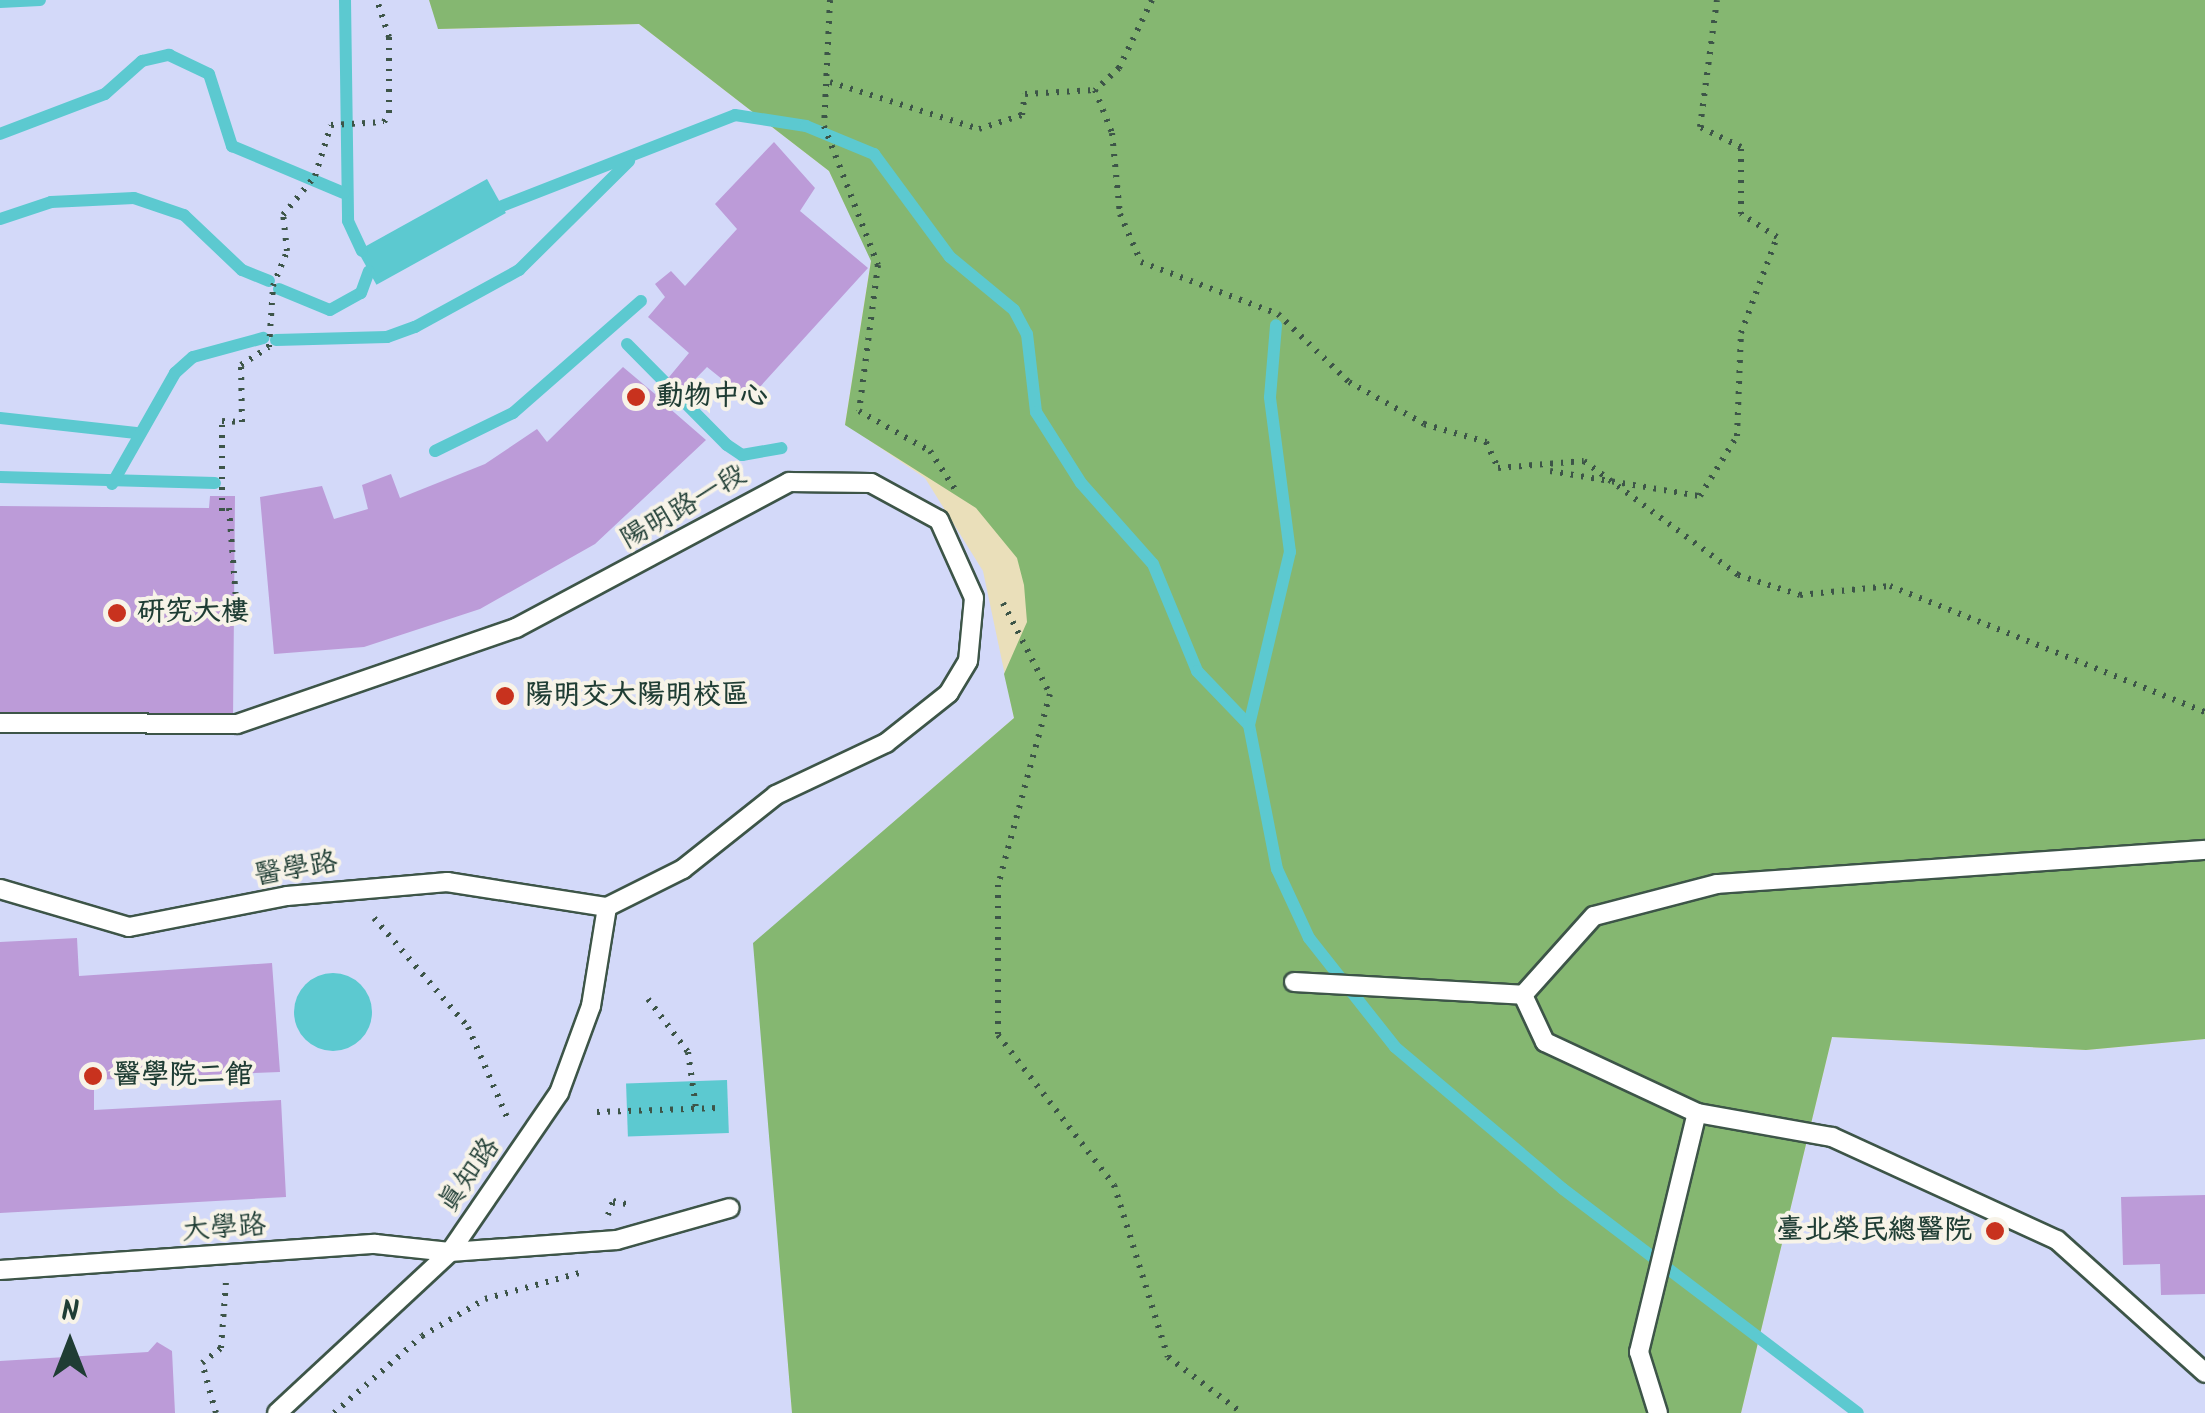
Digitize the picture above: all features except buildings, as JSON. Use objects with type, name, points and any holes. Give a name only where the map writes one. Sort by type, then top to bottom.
[{"type":"lane","name":"陽明路一段","points":[[0,723],[237,724],[516,628],[789,482],[870,483],[939,520],[974,598],[968,661],[949,693],[886,742],[776,794],[683,869],[607,908]]},
{"type":"lane","points":[[1523,995],[1594,916],[1717,884],[2205,850]]},
{"type":"lane","name":"醫學路","points":[[0,889],[129,927],[286,896],[447,882],[607,908]]},
{"type":"lane","name":"真知路","points":[[277,1413],[450,1252],[559,1094],[585,1024],[607,908]]},
{"type":"lane","points":[[1294,982],[1523,995]]},
{"type":"lane","points":[[1523,995],[1545,1042],[1697,1112],[1832,1136],[2057,1240],[2205,1373]]},
{"type":"lane","points":[[1658,1413],[1640,1352],[1690,1164],[1697,1112]]},
{"type":"lane","name":"大學路","points":[[0,1270],[414,1242],[450,1252],[650,1236],[730,1208]]},
{"type":"path","points":[[236,600],[230,500],[222,501],[222,511],[226,510],[226,499],[222,421],[242,422],[241,365],[269,346],[273,286],[287,251],[283,215],[315,176],[331,125],[384,122],[389,113],[389,38],[376,0]]},
{"type":"path","points":[[830,0],[830,82],[824,126],[878,265],[859,411],[930,450],[967,510]]},
{"type":"path","points":[[830,82],[979,129],[1022,116],[1025,94],[1095,90],[1119,68],[1152,0]]},
{"type":"path","points":[[1095,90],[1112,133],[1120,214],[1141,262],[1278,314],[1349,382],[1424,424],[1486,442],[1498,468],[1544,470],[1700,496],[1737,436],[1741,333],[1777,237],[1741,214],[1741,147],[1700,127],[1717,0]]},
{"type":"path","points":[[1544,470],[1584,461],[1738,575],[1800,595],[1890,586],[2205,712]]},
{"type":"path","points":[[1000,596],[1050,694],[998,885],[998,1035],[1114,1185],[1168,1357],[1242,1413]]},
{"type":"path","points":[[365,908],[417,957],[468,1027],[517,1157]]},
{"type":"path","points":[[648,999],[688,1052],[696,1108]]},
{"type":"path","points":[[596,1112],[718,1108]]},
{"type":"path","points":[[334,1413],[422,1336],[484,1299],[581,1277],[614,1202]]},
{"type":"path","points":[[216,1413],[202,1363],[226,1328],[226,1257]]},
{"type":"shaded area","name":"陽明交大陽明校區","points":[[0,0],[429,0],[439,29],[639,24],[829,171],[871,260],[845,424],[925,478],[983,571],[1014,718],[754,943],[792,1413],[0,1413]]},
{"type":"shaded area","name":"臺北榮民總醫院","points":[[1832,1037],[2086,1050],[2205,1039],[2205,1413],[1741,1413]]},
{"type":"green space","points":[[429,0],[2205,0],[2205,1039],[2086,1050],[1832,1037],[1741,1413],[792,1413],[753,943],[1014,718],[1004,674],[1027,622],[1024,585],[1017,558],[976,508],[845,425],[871,261],[829,171],[639,24],[438,29]]},
{"type":"water","points":[[487,179],[506,213],[376,285],[358,251]]},
{"type":"water","points":[[333,973],[361,984],[372,1012],[361,1040],[333,1051],[305,1040],[294,1012],[305,984]]},
{"type":"water","points":[[727,1080],[729,1133],[628,1136],[626,1084]]},
{"type":"waterway","points":[[0,2],[40,0]]},
{"type":"waterway","points":[[345,0],[348,221],[362,251]]},
{"type":"waterway","points":[[0,134],[105,94],[142,61],[169,55],[209,74],[232,146],[344,193]]},
{"type":"waterway","points":[[502,206],[735,115],[806,126],[874,154],[950,257],[1014,310],[1027,334],[1036,412],[1081,483],[1153,564],[1197,671],[1249,725],[1277,869],[1309,938],[1395,1047],[1563,1189],[1858,1413]]},
{"type":"waterway","points":[[276,340],[387,337],[415,327],[519,270],[629,161]]},
{"type":"waterway","points":[[0,219],[51,202],[134,198],[184,215],[242,270],[269,281]]},
{"type":"waterway","points":[[279,289],[330,310],[361,293],[369,271]]},
{"type":"waterway","points":[[435,451],[513,413],[641,301]]},
{"type":"waterway","points":[[1249,725],[1290,552],[1270,397],[1276,325]]},
{"type":"waterway","points":[[112,484],[175,373],[193,357],[263,338]]},
{"type":"waterway","points":[[627,344],[727,445],[742,455],[781,448]]},
{"type":"waterway","points":[[0,418],[136,433]]},
{"type":"waterway","points":[[0,477],[215,483]]},
{"type":"place","name":"動物中心","points":[[636,397]]},
{"type":"place","name":"研究大樓","points":[[117,613]]},
{"type":"place","name":"陽明交大陽明校區","points":[[505,696]]},
{"type":"place","name":"醫學院二館","points":[[93,1076]]},
{"type":"place","name":"臺北榮民總醫院","points":[[1995,1231]]}]
